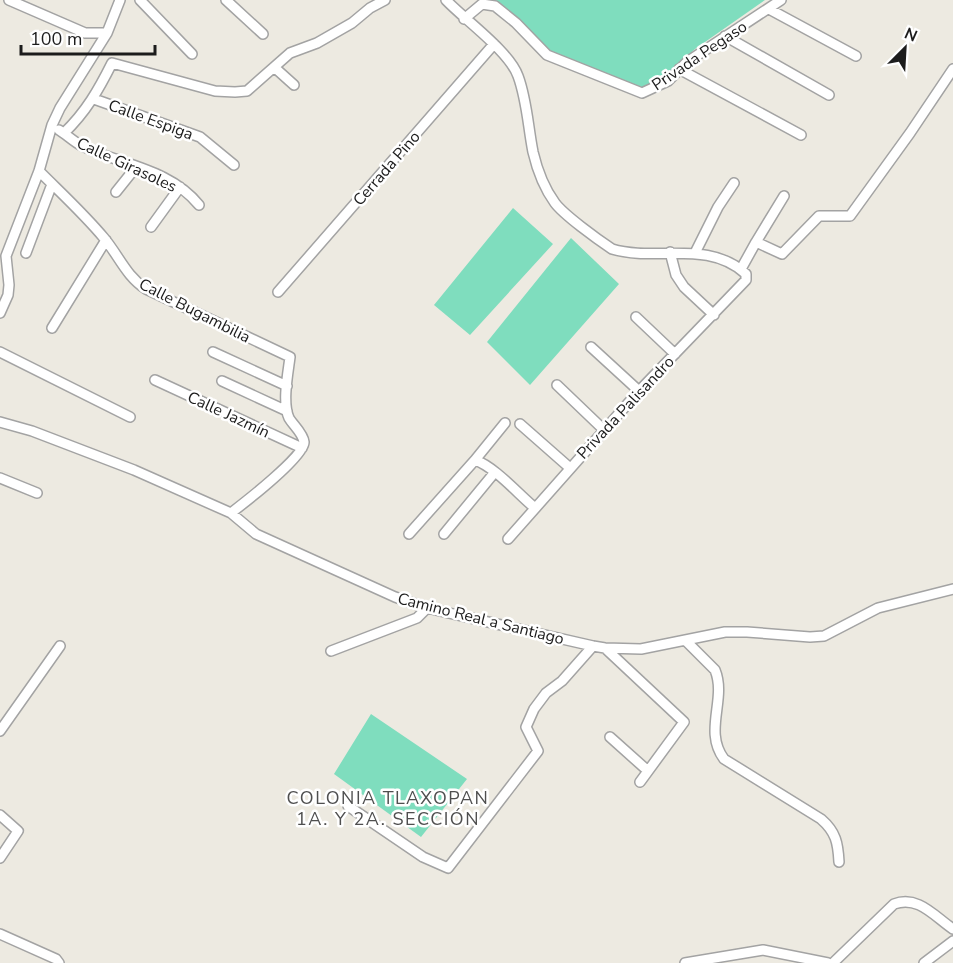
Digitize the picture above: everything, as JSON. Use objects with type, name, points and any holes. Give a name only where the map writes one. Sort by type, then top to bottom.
[{"type":"street","points":[[9,0],[85,33],[107,33]]},
{"type":"street","points":[[0,313],[8,295],[6,256],[39,171],[52,125],[60,108],[107,33],[120,0]]},
{"type":"street","points":[[140,0],[192,54]]},
{"type":"street","points":[[226,0],[263,34]]},
{"type":"street","points":[[64,133],[93,99],[112,63],[215,91],[247,91],[290,53],[316,43],[352,23],[370,8],[385,0]]},
{"type":"street","points":[[446,0],[464,19],[494,44],[510,61],[518,75],[534,154],[544,183],[556,204],[612,249],[622,252],[711,255],[741,269],[784,196]]},
{"type":"street","name":"Privada Pegaso","points":[[464,19],[482,4],[495,6],[547,54],[642,93],[668,81],[687,62],[781,0]]},
{"type":"street","points":[[769,9],[856,56]]},
{"type":"street","points":[[725,36],[829,95]]},
{"type":"street","name":"Cerrada Pino","points":[[278,292],[494,44]]},
{"type":"street","points":[[274,67],[294,85]]},
{"type":"street","points":[[679,69],[801,135]]},
{"type":"street","points":[[756,242],[782,254],[819,216],[849,216],[910,133],[953,69]]},
{"type":"street","name":"Calle Espiga","points":[[93,99],[200,137],[234,165]]},
{"type":"street","name":"Calle Girasoles","points":[[52,125],[81,145],[169,179],[199,205]]},
{"type":"street","points":[[116,192],[136,167]]},
{"type":"street","name":"Calle Bugambilia","points":[[39,171],[106,240],[128,274],[146,289],[290,357],[287,386]]},
{"type":"street","points":[[695,254],[718,207],[734,183]]},
{"type":"street","points":[[26,253],[52,184]]},
{"type":"street","points":[[151,227],[180,187]]},
{"type":"street","points":[[52,328],[106,240]]},
{"type":"street","points":[[0,242],[10,246]]},
{"type":"street","points":[[670,252],[675,275],[684,287],[714,315]]},
{"type":"street","name":"Privada Palisandro","points":[[508,539],[639,391],[746,280],[746,274],[741,269]]},
{"type":"street","points":[[636,317],[675,354]]},
{"type":"street","points":[[591,347],[639,391]]},
{"type":"street","points":[[0,352],[130,417]]},
{"type":"street","points":[[213,352],[287,386],[287,411],[304,441],[302,448],[276,477],[231,513]]},
{"type":"street","name":"Calle Jazmín","points":[[155,380],[302,448]]},
{"type":"street","points":[[222,381],[287,411]]},
{"type":"street","points":[[556,385],[604,430]]},
{"type":"street","name":"Camino Real a Santiago","points":[[0,422],[32,431],[134,470],[231,513],[256,534],[363,583],[427,608],[593,646],[641,649],[725,632],[810,638],[824,636],[878,608],[953,589]]},
{"type":"street","points":[[409,534],[505,423]]},
{"type":"street","points":[[520,424],[570,468]]},
{"type":"street","points":[[475,460],[482,462],[495,472],[534,508]]},
{"type":"street","points":[[444,534],[495,472]]},
{"type":"street","points":[[0,477],[37,493]]},
{"type":"street","points":[[331,651],[417,618],[427,608]]},
{"type":"street","points":[[686,641],[715,670],[717,675],[715,734],[717,749],[724,759],[821,819],[831,829],[838,842],[839,862]]},
{"type":"street","points":[[0,731],[60,645]]},
{"type":"street","points":[[348,806],[423,857],[448,868],[538,751],[526,727],[534,709],[546,693],[562,681],[593,646]]},
{"type":"street","points":[[605,648],[684,722],[640,782]]},
{"type":"street","points":[[610,737],[648,771]]},
{"type":"street","points":[[0,815],[18,831],[0,858]]},
{"type":"street","points":[[833,963],[894,904],[905,900],[916,902],[953,929]]},
{"type":"street","points":[[0,934],[56,959],[59,963]]},
{"type":"street","points":[[929,961],[953,941]]},
{"type":"street","points":[[685,963],[763,951],[828,963]]},
{"type":"green space","points":[[488,0],[765,0],[695,49],[662,80],[641,92],[551,51],[509,12]]},
{"type":"green space","points":[[513,208],[553,244],[470,335],[434,305]]},
{"type":"green space","points":[[571,238],[619,284],[530,385],[487,342]]},
{"type":"green space","points":[[371,714],[467,779],[421,837],[334,774]]},
{"type":"district","name":"COLONIA TLAXOPAN 1A. Y 2A. SECCIÓN","points":[[388,808]]}]
